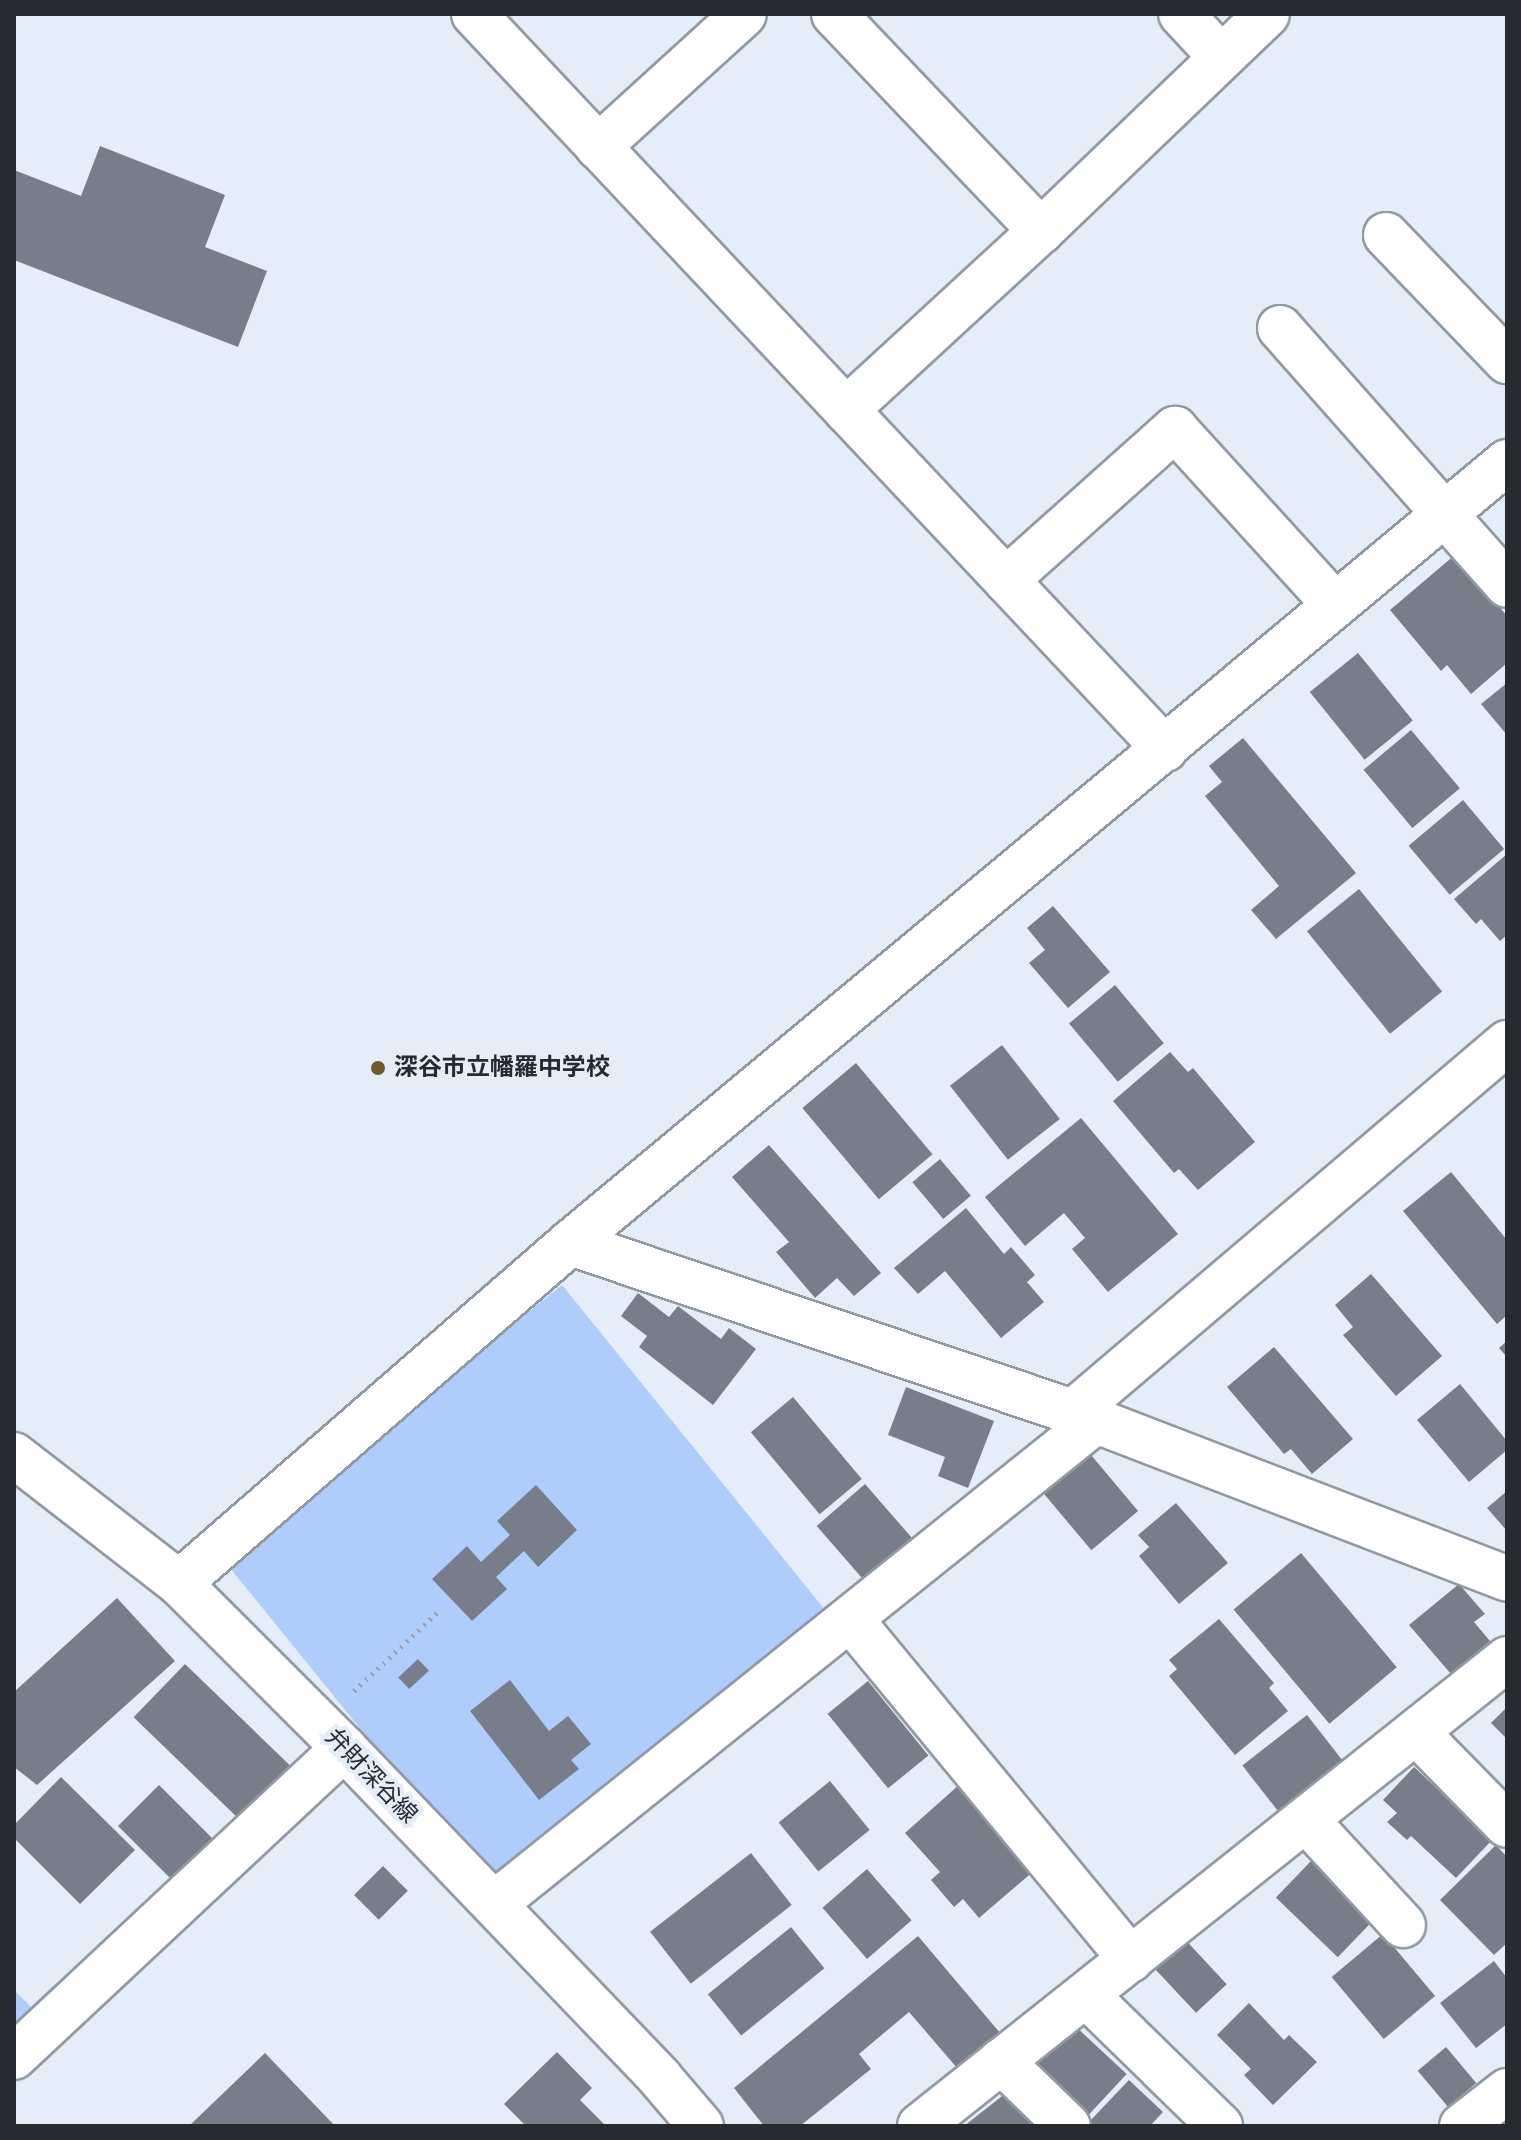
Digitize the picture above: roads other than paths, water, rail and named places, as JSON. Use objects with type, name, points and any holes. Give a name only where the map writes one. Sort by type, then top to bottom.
[{"type":"street","points":[[474,14],[1165,749]]},
{"type":"street","points":[[598,147],[744,14]]},
{"type":"street","points":[[834,14],[1041,231]]},
{"type":"street","points":[[1181,14],[1221,57]]},
{"type":"street","points":[[846,410],[1041,231],[1267,14]]},
{"type":"street","points":[[1386,235],[1507,361]]},
{"type":"street","points":[[1280,328],[1507,585]]},
{"type":"street","points":[[1006,580],[1175,429],[1335,605]]},
{"type":"street","points":[[179,1583],[570,1243],[1507,462]]},
{"type":"street","points":[[494,1904],[851,1620],[1507,1043]]},
{"type":"street","points":[[570,1243],[1084,1416],[1507,1579]]},
{"type":"street","name":"弁財深谷線","points":[[14,1455],[179,1583],[494,1904],[701,2126]]},
{"type":"street","points":[[851,1620],[1131,1960]]},
{"type":"street","points":[[920,2126],[1507,1659]]},
{"type":"street","points":[[1416,1732],[1507,1825]]},
{"type":"street","points":[[14,2057],[344,1748]]},
{"type":"street","points":[[1306,1820],[1403,1925]]},
{"type":"street","points":[[1087,1996],[1220,2126]]},
{"type":"street","points":[[1001,2061],[1068,2126]]},
{"type":"street","points":[[1462,2126],[1507,2091]]},
{"type":"place","name":"深谷市立幡羅中学校","points":[[378,1068]]}]
